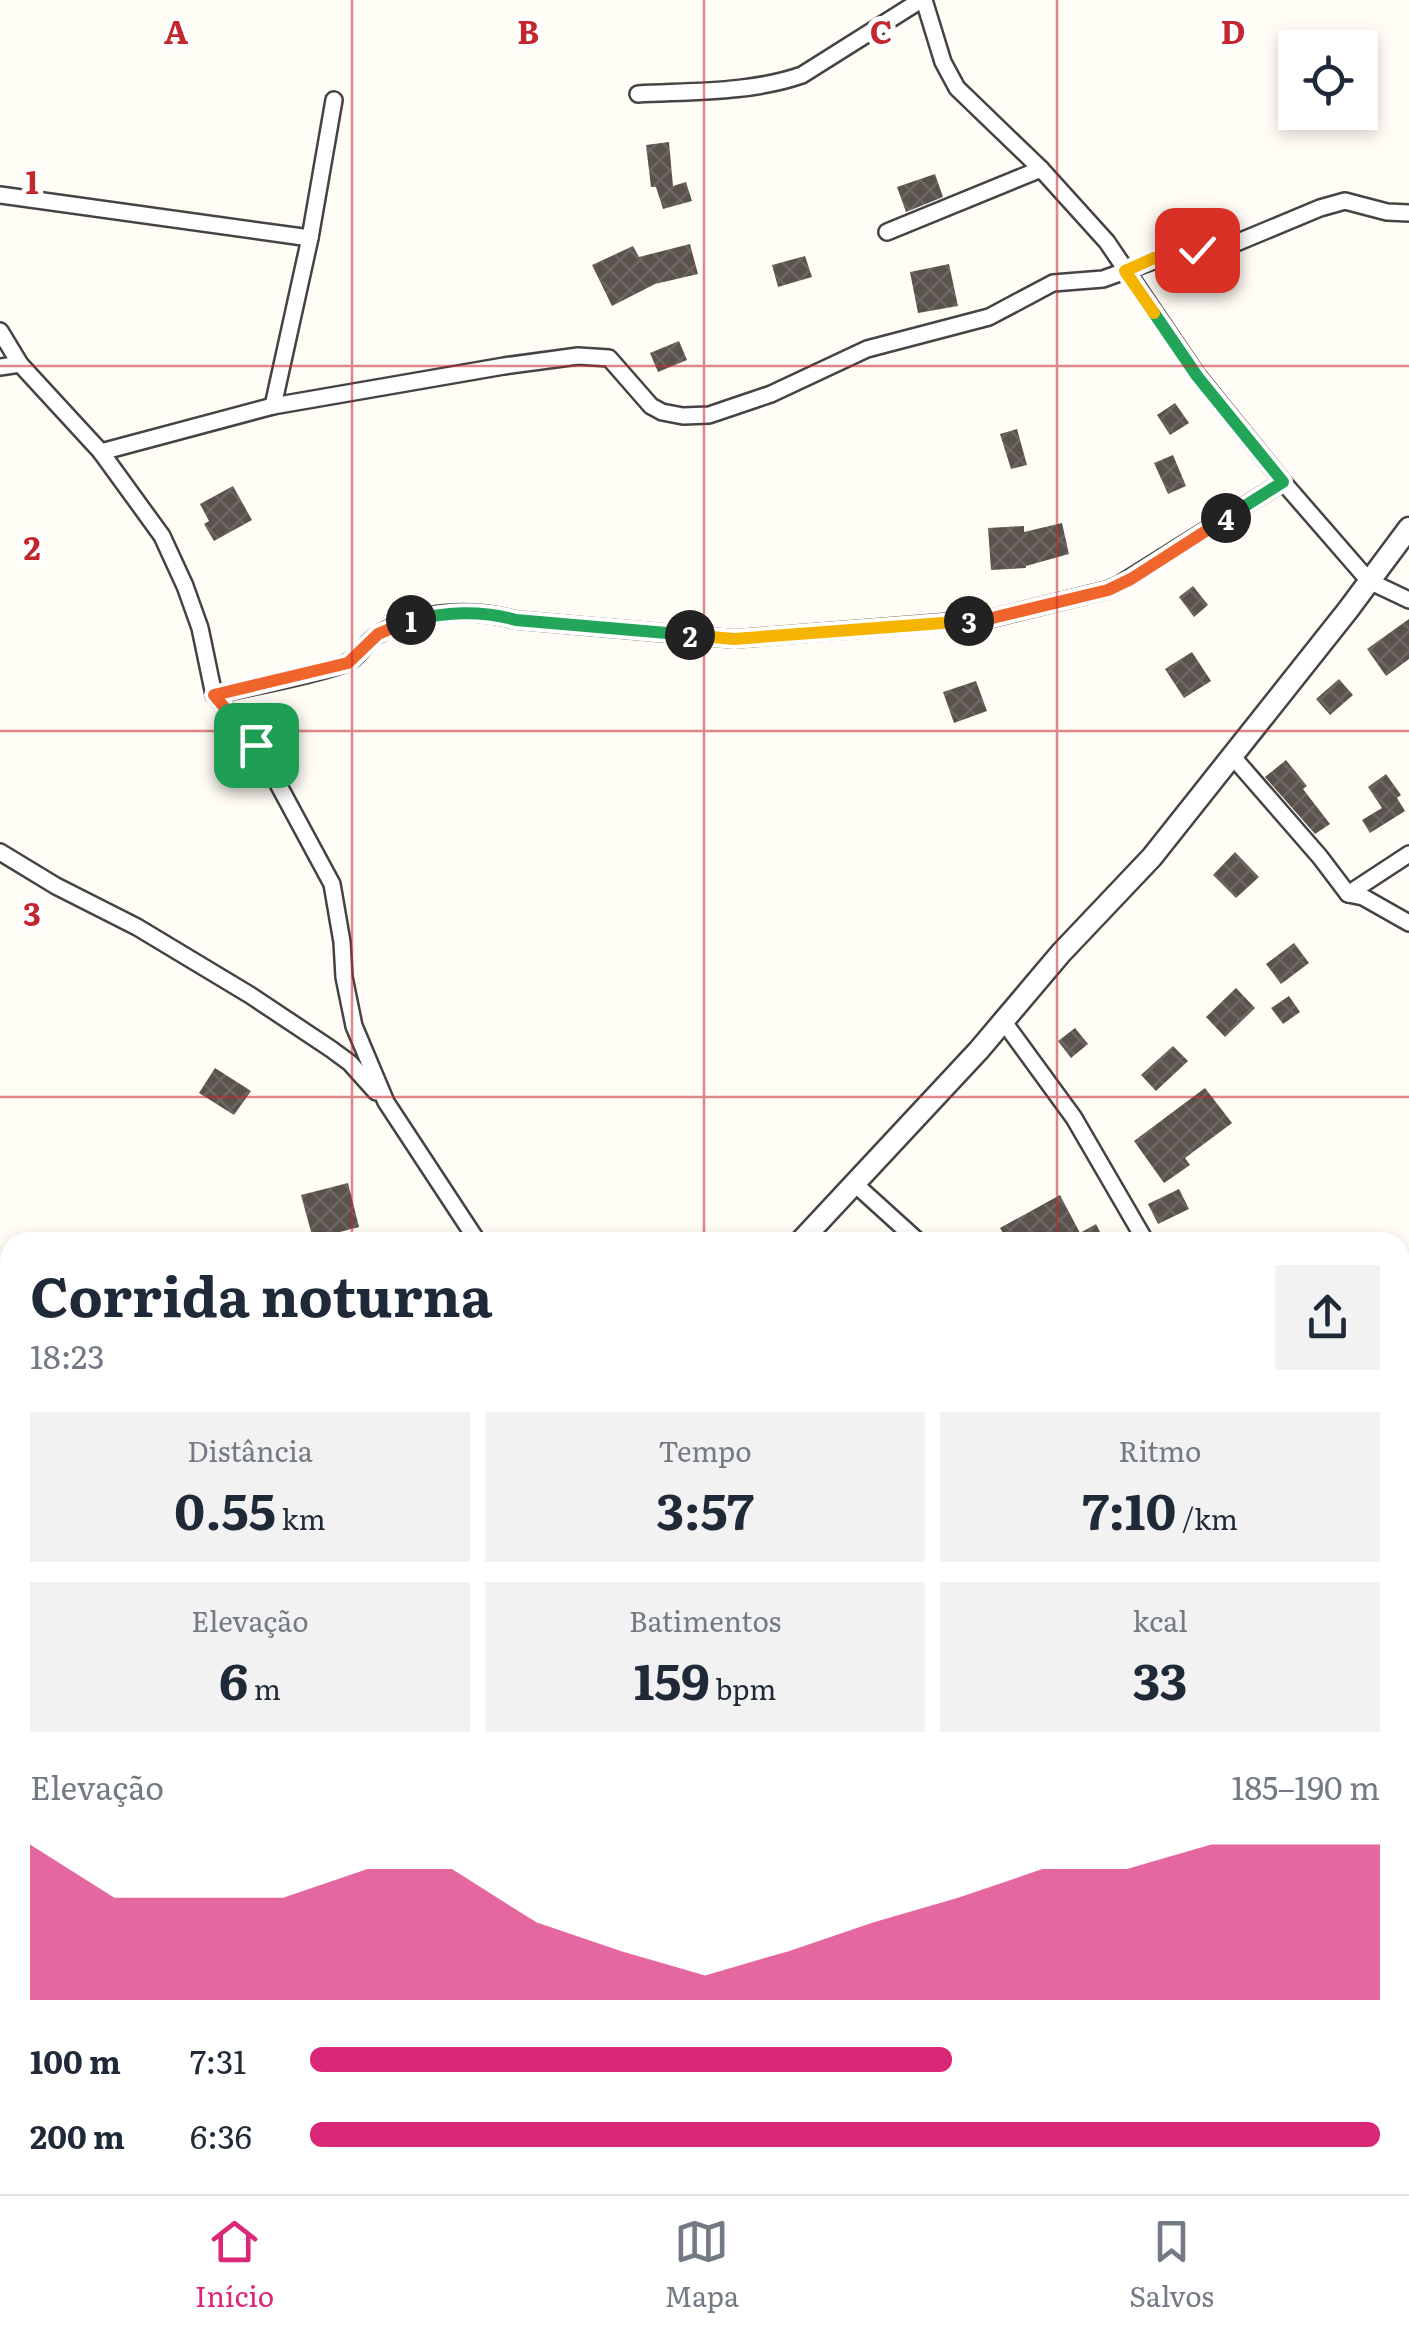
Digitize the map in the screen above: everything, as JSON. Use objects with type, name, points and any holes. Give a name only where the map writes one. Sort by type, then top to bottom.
[{"type":"street","points":[[638,94],[726,89],[789,80],[923,0],[943,62],[957,88],[1107,242],[1197,376],[1369,581],[1409,600]]},
{"type":"street","points":[[274,406],[310,238],[334,100]]},
{"type":"street","points":[[887,232],[1041,170]]},
{"type":"street","points":[[0,196],[310,238]]},
{"type":"street","points":[[102,452],[274,406],[590,355],[609,358],[651,406],[662,412],[709,415],[771,394],[867,349],[988,317],[1054,284],[1103,279],[1172,254],[1224,248],[1345,201],[1387,212],[1409,213]]},
{"type":"street","points":[[0,331],[20,364],[102,452],[162,536],[186,586],[200,628],[214,695],[256,745],[332,884],[354,1026],[386,1102],[471,1232]]},
{"type":"street","points":[[0,366],[20,364]]},
{"type":"street","points":[[214,695],[348,663],[378,634],[407,622],[456,613],[490,613],[516,620],[734,639],[988,619],[1108,590],[1283,482]]},
{"type":"street","points":[[809,1232],[1004,1022],[1061,952],[1152,857],[1409,528]]},
{"type":"street","points":[[1233,757],[1348,894],[1364,897],[1409,924]]},
{"type":"street","points":[[0,852],[250,996],[341,1056],[386,1102]]},
{"type":"street","points":[[1348,894],[1409,854]]},
{"type":"street","points":[[1004,1022],[1074,1118],[1140,1232]]},
{"type":"street","points":[[855,1184],[908,1232]]},
{"type":"building","points":[[669,142],[673,186],[686,182],[692,201],[663,209],[656,187],[651,187],[646,145]]},
{"type":"building","points":[[935,174],[943,197],[906,212],[897,187]]},
{"type":"building","points":[[690,244],[698,274],[655,284],[612,306],[592,265],[633,246],[639,257]]},
{"type":"building","points":[[805,256],[812,277],[778,287],[772,265]]},
{"type":"building","points":[[949,264],[958,306],[918,313],[910,272]]},
{"type":"building","points":[[679,341],[687,360],[658,372],[650,353]]},
{"type":"building","points":[[1175,403],[1189,423],[1170,435],[1157,415]]},
{"type":"building","points":[[1017,429],[1027,465],[1011,469],[1000,434]]},
{"type":"building","points":[[1173,455],[1186,486],[1168,494],[1154,463]]},
{"type":"building","points":[[233,486],[252,520],[214,541],[204,524],[209,521],[200,504]]},
{"type":"building","points":[[1062,523],[1069,554],[1026,568],[991,570],[988,528],[1024,526],[1024,532]]},
{"type":"building","points":[[1193,586],[1208,605],[1194,617],[1179,597]]},
{"type":"building","points":[[1409,619],[1409,659],[1386,676],[1367,649]]},
{"type":"building","points":[[1192,652],[1211,681],[1184,698],[1165,669]]},
{"type":"building","points":[[1339,679],[1353,695],[1330,715],[1316,699]]},
{"type":"building","points":[[976,681],[987,711],[954,723],[943,692]]},
{"type":"building","points":[[1286,760],[1330,824],[1315,834],[1265,777]]},
{"type":"building","points":[[1386,774],[1401,795],[1397,798],[1405,811],[1370,833],[1362,820],[1382,808],[1368,787]]},
{"type":"building","points":[[1235,852],[1259,877],[1236,898],[1213,875]]},
{"type":"building","points":[[1294,943],[1309,963],[1281,984],[1266,964]]},
{"type":"building","points":[[1236,988],[1255,1008],[1225,1037],[1206,1017]]},
{"type":"building","points":[[1289,996],[1300,1012],[1283,1024],[1271,1008]]},
{"type":"building","points":[[1075,1028],[1088,1044],[1071,1058],[1058,1041]]},
{"type":"building","points":[[1173,1046],[1188,1061],[1156,1091],[1141,1075]]},
{"type":"building","points":[[215,1068],[251,1091],[234,1115],[199,1093]]},
{"type":"building","points":[[1205,1088],[1232,1123],[1185,1158],[1190,1165],[1164,1183],[1134,1141]]},
{"type":"building","points":[[348,1183],[359,1227],[311,1232],[301,1195]]},
{"type":"building","points":[[1179,1189],[1189,1209],[1158,1224],[1148,1204]]},
{"type":"building","points":[[1060,1195],[1079,1232],[1002,1232],[1000,1228]]},
{"type":"building","points":[[1096,1224],[1100,1232],[1082,1232]]},
{"type":"route","points":[[256,745],[214,695],[348,663],[378,634],[430,616],[490,613],[516,620],[734,639],[988,619],[1108,590],[1131,579],[1283,482],[1197,376],[1125,271],[1154,258],[1197,250]]}]
